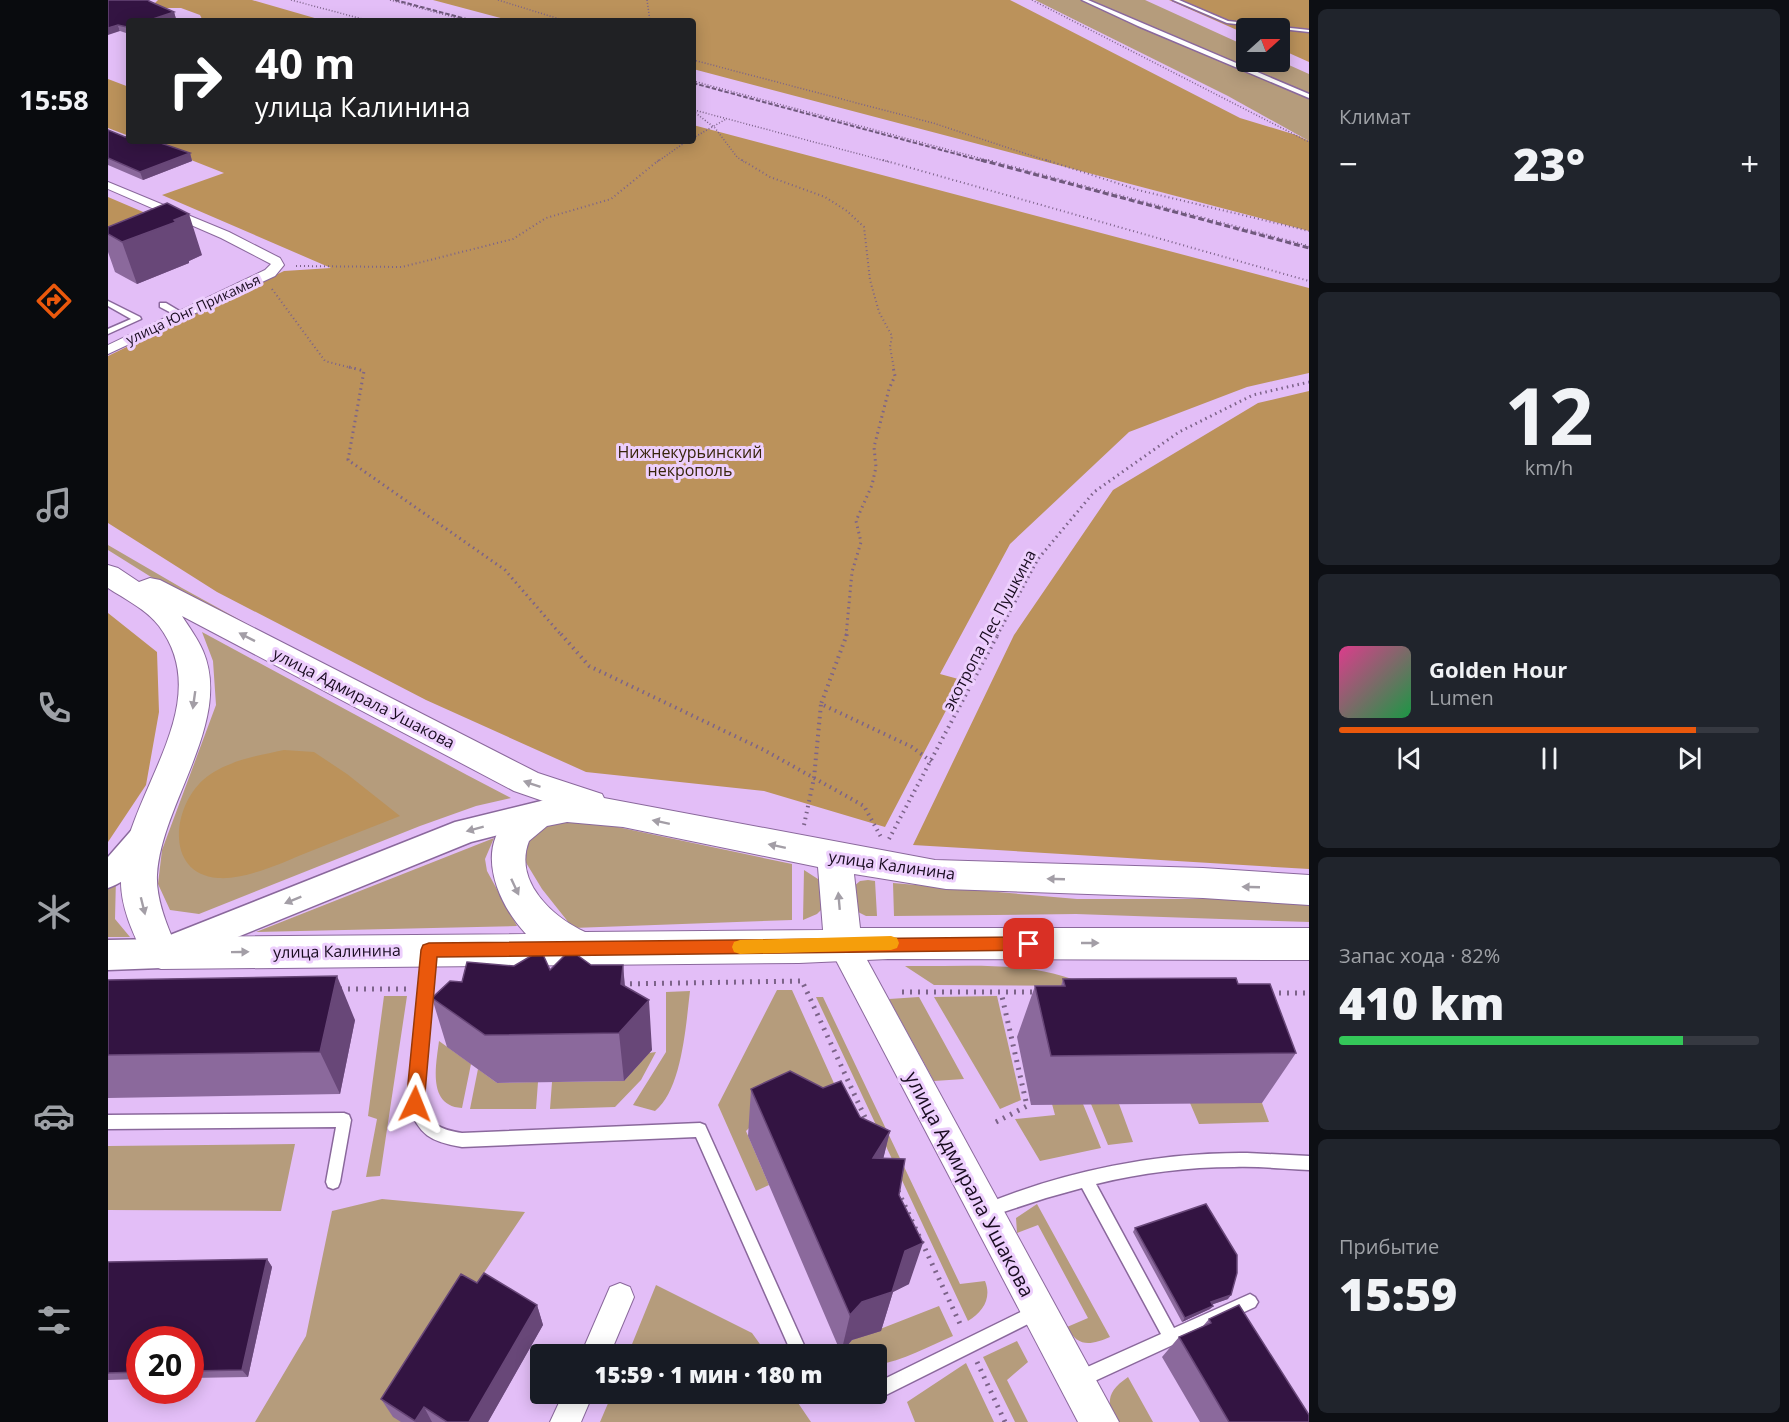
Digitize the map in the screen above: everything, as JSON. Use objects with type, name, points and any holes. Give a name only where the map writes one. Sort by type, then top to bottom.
[{"type":"main road","name":"улица Адмирала Ушакова","points":[[108,565],[526,782],[628,815]]},
{"type":"main road","points":[[108,574],[169,618],[184,640],[194,665],[195,691],[191,720],[140,858],[140,893],[148,923],[161,953]]},
{"type":"main road","name":"улица Калинина","points":[[161,953],[466,831],[552,811],[573,810],[628,815],[835,858],[935,874],[1309,890]]},
{"type":"main road","name":"улица Калинина","points":[[552,811],[531,820],[513,837],[507,850],[508,869],[514,888],[527,909],[543,927],[563,940],[586,948]]},
{"type":"main road","points":[[108,876],[147,834]]},
{"type":"main road","points":[[835,858],[843,945]]},
{"type":"main road","name":"улица Калинина","points":[[108,955],[843,945],[1309,944]]},
{"type":"street","points":[[108,186],[225,235],[276,261],[277,267]]},
{"type":"street","name":"улица Юнг Прикамья","points":[[108,350],[263,276],[277,267]]},
{"type":"street","name":"улица Адмирала Ушакова","points":[[843,945],[1099,1422]]},
{"type":"street","points":[[599,1344],[620,1297]]},
{"type":"street","points":[[565,1422],[573,1404]]},
{"type":"lane","points":[[1084,0],[1142,27],[1203,50],[1309,96]]},
{"type":"lane","points":[[1176,0],[1227,22],[1309,31]]},
{"type":"lane","points":[[108,303],[137,319],[108,332]]},
{"type":"lane","points":[[164,305],[182,315]]},
{"type":"lane","points":[[429,950],[415,1104],[420,1119],[430,1131],[443,1138],[462,1140],[700,1130],[796,1344]]},
{"type":"lane","points":[[108,1122],[344,1120],[333,1182]]},
{"type":"lane","points":[[985,1211],[1037,1192],[1085,1179],[1180,1163],[1227,1160],[1309,1163]]},
{"type":"lane","points":[[1085,1179],[1171,1338]]},
{"type":"lane","points":[[1077,1380],[1171,1338],[1229,1320],[1250,1302]]},
{"type":"lane","points":[[887,1385],[1038,1311]]},
{"type":"path","points":[[291,0],[358,18]]},
{"type":"path","points":[[390,0],[457,18]]},
{"type":"path","points":[[498,0],[556,18]]},
{"type":"path","points":[[647,0],[650,18]]},
{"type":"path","points":[[1032,0],[1309,142]]},
{"type":"path","points":[[696,61],[933,123],[1138,190],[1309,231]]},
{"type":"path","points":[[696,82],[1309,246]]},
{"type":"path","points":[[696,112],[951,178],[1309,281]]},
{"type":"path","points":[[696,113],[713,126],[737,157],[771,177],[825,197],[847,211],[864,228],[870,280],[879,312],[892,336],[890,347],[895,376],[889,389],[874,447],[876,467],[872,485],[856,521],[861,542],[852,572],[847,634],[821,704],[814,778],[803,830]]},
{"type":"path","points":[[696,136],[727,119]]},
{"type":"path","points":[[277,267],[402,267],[513,239],[546,218],[611,199],[672,149],[681,144]]},
{"type":"path","points":[[263,276],[325,361],[364,371],[348,460],[505,570],[589,666],[764,750],[814,778]]},
{"type":"path","name":"экотропа Лес Пушкина","points":[[814,778],[864,806],[886,845],[1038,559],[1094,492],[1190,427],[1252,395],[1309,382]]},
{"type":"path","points":[[821,704],[912,747],[932,762]]},
{"type":"path","points":[[613,984],[802,981],[871,1131]]},
{"type":"path","points":[[331,989],[425,989]]},
{"type":"path","points":[[902,992],[1048,992]]},
{"type":"path","points":[[996,1122],[1027,1106],[1001,992]]},
{"type":"path","points":[[1267,993],[1309,993]]},
{"type":"path","points":[[895,1184],[1005,1422]]},
{"type":"shaded area","points":[[1035,0],[1145,0],[1236,41],[1236,72],[1290,72],[1290,65],[1309,74],[1309,141],[1228,96]]},
{"type":"shaded area","points":[[108,545],[382,698],[175,592],[108,550]]},
{"type":"shaded area","points":[[202,632],[511,798],[476,806],[420,826],[199,914],[170,910],[158,884],[162,850],[216,705],[213,661]]},
{"type":"shaded area","points":[[562,822],[608,825],[792,864],[792,920],[573,928],[542,889],[525,861],[524,837],[529,831]]},
{"type":"shaded area","points":[[494,838],[485,859],[487,871],[517,926],[256,932]]},
{"type":"shaded area","points":[[804,870],[821,881],[825,906],[817,914],[803,920]]},
{"type":"shaded area","points":[[116,877],[115,919],[130,937],[108,937],[108,885]]},
{"type":"shaded area","points":[[860,881],[875,881],[877,916],[866,916],[858,912],[853,887]]},
{"type":"shaded area","points":[[893,883],[1077,899],[1278,899],[1309,904],[1309,922],[1076,914],[894,916]]},
{"type":"shaded area","points":[[905,966],[1022,968],[1067,977],[1089,986],[934,985]]},
{"type":"shaded area","points":[[777,990],[792,990],[851,1121],[752,1125],[746,1131],[769,1185],[756,1191],[718,1105]]},
{"type":"shaded area","points":[[690,991],[681,1056],[671,1088],[655,1111],[633,1105],[666,1052],[666,992]]},
{"type":"shaded area","points":[[384,996],[407,996],[380,1176],[366,1177],[377,1119],[368,1116]]},
{"type":"shaded area","points":[[997,996],[1021,1100],[1000,1109],[934,997]]},
{"type":"shaded area","points":[[816,997],[823,997],[960,1284],[985,1281],[987,1299],[985,1304],[968,1321]]},
{"type":"shaded area","points":[[919,997],[964,1079],[934,1081],[889,999]]},
{"type":"shaded area","points":[[439,1041],[471,1064],[462,1108],[451,1106],[443,1100],[439,1092],[436,1083],[436,1061]]},
{"type":"shaded area","points":[[656,1052],[641,1080],[615,1107],[550,1109],[552,1082],[624,1081],[649,1053]]},
{"type":"shaded area","points":[[478,1069],[497,1083],[538,1082],[536,1109],[470,1109]]},
{"type":"shaded area","points":[[1190,1103],[1262,1103],[1269,1122],[1199,1124]]},
{"type":"shaded area","points":[[1052,1104],[1083,1104],[1101,1148],[1040,1161],[1015,1119],[1055,1115]]},
{"type":"shaded area","points":[[1091,1104],[1119,1104],[1133,1142],[1108,1145]]},
{"type":"shaded area","points":[[295,1144],[281,1211],[108,1210],[108,1146]]},
{"type":"shaded area","points":[[382,1199],[525,1212],[469,1295],[401,1422],[255,1422],[306,1336],[332,1211]]},
{"type":"shaded area","points":[[1037,1204],[1110,1337],[1091,1343],[1080,1342],[1067,1327],[1088,1318],[1038,1225],[1017,1233],[1016,1218]]},
{"type":"shaded area","points":[[656,1285],[752,1333],[760,1344],[632,1344]]},
{"type":"shaded area","points":[[939,1306],[953,1336],[906,1357],[887,1363],[887,1344],[849,1344],[852,1340]]},
{"type":"shaded area","points":[[1017,1341],[1028,1362],[1007,1380],[1028,1422],[1015,1422],[983,1357]]},
{"type":"shaded area","points":[[966,1363],[994,1422],[915,1422],[907,1402]]},
{"type":"shaded area","points":[[1128,1377],[1153,1422],[1113,1422],[1110,1407],[1111,1396],[1116,1387]]},
{"type":"shaded area","points":[[608,1404],[799,1404],[811,1422],[600,1422]]},
{"type":"green space","points":[[158,0],[252,0],[315,18],[202,18],[200,15],[181,8],[150,8]]},
{"type":"green space","points":[[433,0],[1010,0],[1240,118],[1309,141],[1309,231],[696,70],[696,18],[501,18]]},
{"type":"green space","points":[[1169,0],[1309,0],[1309,62],[1290,53],[1290,18],[1236,18],[1236,30]]},
{"type":"green space","points":[[108,79],[126,86],[126,135],[108,128]]},
{"type":"green space","name":"Нижнекурьинский некрополь","points":[[696,126],[1309,288],[1309,373],[1247,387],[1129,432],[1010,544],[940,674],[962,680],[885,827],[764,791],[586,772],[426,700],[217,592],[108,523],[108,356],[284,271],[331,268],[162,195],[224,173],[151,144],[696,144]]},
{"type":"green space","points":[[108,197],[183,229],[108,238]]},
{"type":"green space","points":[[1309,391],[1309,869],[913,845],[1014,635],[1113,490],[1258,403]]},
{"type":"green space","points":[[108,613],[157,652],[159,712],[146,785],[108,842]]},
{"type":"green space","points":[[284,750],[314,752],[347,774],[400,816],[251,874],[218,878],[201,874],[189,865],[182,853],[179,838],[180,822],[193,792],[203,780],[221,768],[241,760]]},
{"type":"building","points":[[108,0],[148,0],[174,12],[156,18],[126,18],[126,26],[118,25],[108,28]]},
{"type":"building","points":[[108,130],[126,137],[126,144],[164,144],[190,153],[140,172],[108,158]]},
{"type":"building","points":[[167,203],[189,214],[174,220],[176,222],[122,242],[108,234],[108,227]]},
{"type":"building","points":[[541,950],[550,970],[570,950],[591,965],[623,965],[621,984],[649,1000],[619,1033],[485,1035],[432,998],[450,981],[462,982],[467,962],[514,966]]},
{"type":"building","points":[[337,976],[320,1052],[108,1055],[108,980]]},
{"type":"building","points":[[1236,978],[1238,984],[1270,984],[1296,1053],[1051,1056],[1035,986],[1065,986],[1063,979]]},
{"type":"building","points":[[790,1071],[823,1088],[841,1081],[860,1117],[890,1131],[873,1158],[905,1159],[899,1195],[923,1243],[905,1251],[892,1292],[862,1302],[850,1315],[751,1089]]},
{"type":"building","points":[[1206,1204],[1237,1255],[1237,1273],[1231,1295],[1211,1302],[1213,1306],[1185,1318],[1135,1228]]},
{"type":"building","points":[[267,1259],[242,1370],[204,1371],[204,1326],[126,1326],[126,1372],[108,1373],[108,1262]]},
{"type":"building","points":[[484,1273],[537,1305],[469,1422],[447,1422],[424,1407],[415,1421],[381,1399],[461,1274],[477,1283]]},
{"type":"building","points":[[1239,1305],[1309,1415],[1309,1422],[1229,1422],[1179,1337],[1211,1323],[1209,1319]]},
{"type":"railway","points":[[395,0],[463,18]]},
{"type":"railway","points":[[696,84],[986,162]]},
{"type":"railway","points":[[981,160],[1309,248]]},
{"type":"slow traffic","points":[[740,947],[891,943]]},
{"type":"route","points":[[415,1104],[429,950],[799,947],[888,943],[1029,944]]}]
